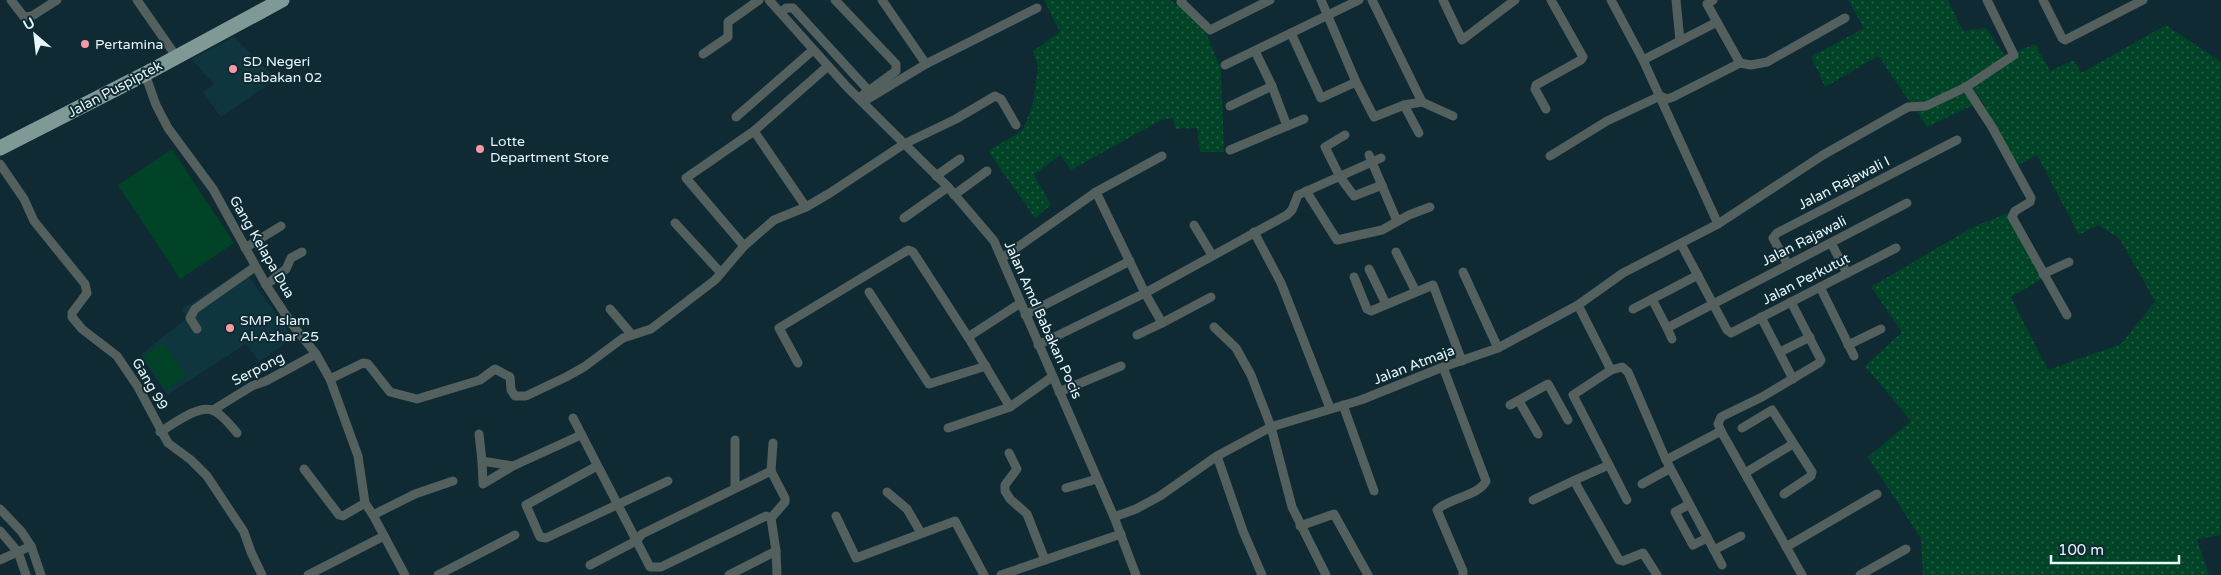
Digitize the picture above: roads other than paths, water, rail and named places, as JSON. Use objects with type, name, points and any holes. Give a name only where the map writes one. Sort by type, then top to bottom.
[{"type":"main road","name":"Jalan Puspiptek","points":[[0,148],[145,74],[282,0]]},
{"type":"street","points":[[11,0],[24,17],[32,16],[57,0]]},
{"type":"street","points":[[136,0],[176,56]]},
{"type":"street","points":[[702,54],[728,37],[728,22],[759,0]]},
{"type":"street","name":"Jalan Amd Babakan Pocis","points":[[769,0],[828,66],[948,187],[984,228],[1002,258],[1019,304],[1121,534],[1136,575]]},
{"type":"street","points":[[835,0],[896,64],[896,71],[869,91],[861,100]]},
{"type":"street","points":[[882,0],[926,64]]},
{"type":"street","points":[[1182,0],[1181,2],[1210,30],[1270,0]]},
{"type":"street","points":[[1321,0],[1356,82],[1374,116],[1404,105],[1422,102],[1453,116]]},
{"type":"street","points":[[1225,65],[1359,0]]},
{"type":"street","points":[[1372,0],[1422,102]]},
{"type":"street","points":[[1442,0],[1462,40],[1515,0]]},
{"type":"street","points":[[1546,109],[1535,89],[1536,85],[1581,60],[1583,57],[1551,0]]},
{"type":"street","points":[[1611,0],[1643,60],[1718,224]]},
{"type":"street","points":[[1676,0],[1680,41]]},
{"type":"street","points":[[1713,0],[1707,4],[1740,63]]},
{"type":"street","name":"Jalan Atmaja","points":[[1114,518],[1160,496],[1218,456],[1271,427],[1361,400],[1443,367],[1498,348],[1578,305],[1623,274],[1718,224],[1823,155],[1908,107],[1926,106],[1966,87],[2014,55],[1987,0]]},
{"type":"street","points":[[2043,0],[2062,38],[2065,40],[2143,0]]},
{"type":"street","points":[[781,13],[786,8],[793,8],[869,91]]},
{"type":"street","points":[[861,100],[926,64],[1037,8]]},
{"type":"street","points":[[1550,156],[1607,121],[1660,96],[1673,97],[1740,63],[1751,65],[1767,62],[1845,18]]},
{"type":"street","points":[[1643,60],[1717,22]]},
{"type":"street","points":[[1291,33],[1321,98],[1356,82]]},
{"type":"street","points":[[736,117],[813,50]]},
{"type":"street","points":[[1255,51],[1272,86],[1287,126]]},
{"type":"street","points":[[744,246],[686,179],[754,131],[828,66]]},
{"type":"street","name":"Gang Kelapa Dua","points":[[145,74],[156,105],[168,128],[213,189],[266,285],[291,323],[316,354],[330,379],[358,456],[365,503],[405,575]]},
{"type":"street","points":[[1230,106],[1272,86]]},
{"type":"street","points":[[1966,87],[1992,127],[2031,198],[2030,202],[2015,211],[2012,217],[2067,315]]},
{"type":"street","points":[[330,379],[363,363],[368,364],[390,392],[417,399],[480,380],[495,369],[508,375],[511,379],[511,390],[515,396],[522,398],[576,372],[632,334],[651,329],[721,273],[744,246],[774,220],[806,207],[846,184],[904,144],[956,119],[995,96],[1000,98],[1016,125]]},
{"type":"street","points":[[1404,105],[1419,133]]},
{"type":"street","points":[[1230,150],[1304,119]]},
{"type":"street","points":[[754,131],[806,207]]},
{"type":"street","points":[[1345,135],[1325,147],[1340,177],[1355,197],[1382,185]]},
{"type":"street","name":"Jalan Rajawali I","points":[[1788,266],[1773,238],[1777,233],[1957,140]]},
{"type":"street","points":[[1002,258],[1096,192],[1162,156]]},
{"type":"street","points":[[936,176],[960,158]]},
{"type":"street","points":[[1038,345],[1146,293],[1290,213],[1295,198],[1306,191],[1340,177],[1371,159],[1381,158]]},
{"type":"street","points":[[1371,159],[1397,221]]},
{"type":"street","name":"Gang 99","points":[[0,164],[24,199],[34,221],[84,284],[87,293],[72,313],[72,317],[82,329],[117,356],[138,387],[168,444],[190,460],[207,476],[244,532],[250,552],[262,575]]},
{"type":"street","points":[[954,195],[987,171]]},
{"type":"street","points":[[904,218],[948,187]]},
{"type":"street","points":[[1306,191],[1337,240],[1382,230],[1397,221],[1430,207]]},
{"type":"street","points":[[1096,192],[1162,324]]},
{"type":"street","name":"Jalan Rajawali","points":[[1667,328],[1908,203]]},
{"type":"street","points":[[675,223],[721,273]]},
{"type":"street","points":[[1194,225],[1212,255]]},
{"type":"street","points":[[245,248],[281,226]]},
{"type":"street","points":[[1254,232],[1281,283],[1330,408]]},
{"type":"street","points":[[1831,243],[1847,273]]},
{"type":"street","points":[[1681,244],[1714,304]]},
{"type":"street","name":"Jalan Perkutut","points":[[1714,304],[1729,332],[1733,332],[1896,248]]},
{"type":"street","points":[[798,363],[779,328],[908,250],[913,252],[968,337],[1010,408]]},
{"type":"street","points":[[266,285],[286,269],[291,258],[302,252]]},
{"type":"street","points":[[1396,252],[1416,292]]},
{"type":"street","points":[[1025,316],[1130,261]]},
{"type":"street","points":[[2043,274],[2069,262]]},
{"type":"street","points":[[197,329],[190,318],[195,309],[255,267]]},
{"type":"street","points":[[1369,269],[1386,304]]},
{"type":"street","points":[[1464,272],[1498,348]]},
{"type":"street","points":[[1633,309],[1698,275]]},
{"type":"street","points":[[1354,277],[1368,311],[1433,285],[1436,288],[1462,361]]},
{"type":"street","points":[[1820,287],[1854,356]]},
{"type":"street","points":[[869,292],[929,384],[986,366]]},
{"type":"street","points":[[1138,335],[1162,324],[1188,307],[1211,297]]},
{"type":"street","points":[[1652,299],[1672,339]]},
{"type":"street","points":[[1791,302],[1821,360],[1793,379],[1721,417],[1718,424],[1802,575]]},
{"type":"street","points":[[968,337],[1019,304]]},
{"type":"street","points":[[1578,305],[1611,370]]},
{"type":"street","points":[[610,309],[632,334]]},
{"type":"street","points":[[1762,317],[1793,379]]},
{"type":"street","points":[[1214,327],[1236,348],[1251,375],[1271,427],[1292,506],[1300,526],[1326,575]]},
{"type":"street","points":[[1848,345],[1881,329]]},
{"type":"street","points":[[1780,352],[1810,337]]},
{"type":"street","name":"Serpong","points":[[160,432],[199,410],[213,410],[252,386],[266,381],[316,354]]},
{"type":"street","points":[[1059,392],[1121,366]]},
{"type":"street","points":[[1443,367],[1486,481],[1482,487],[1445,504],[1437,510],[1463,575]]},
{"type":"street","points":[[1558,402],[1573,395],[1611,370],[1622,367],[1628,372],[1669,469],[1722,565]]},
{"type":"street","points":[[948,428],[1010,408],[1052,377]]},
{"type":"street","points":[[1510,405],[1548,384],[1568,420]]},
{"type":"street","points":[[1573,395],[1627,500]]},
{"type":"street","points":[[1519,400],[1538,434]]},
{"type":"street","points":[[1343,405],[1374,491]]},
{"type":"street","points":[[213,410],[237,433]]},
{"type":"street","points":[[1742,428],[1772,410],[1812,474],[1784,494]]},
{"type":"street","points":[[573,418],[650,567],[657,568],[760,518],[766,516],[771,518]]},
{"type":"street","points":[[1666,460],[1721,430]]},
{"type":"street","points":[[479,434],[483,484],[513,466],[581,435]]},
{"type":"street","points":[[735,440],[735,487]]},
{"type":"street","points":[[772,443],[771,471],[785,498],[785,502],[771,518],[776,551],[777,575]]},
{"type":"street","points":[[1745,472],[1793,444]]},
{"type":"street","points":[[1009,453],[1017,469],[1005,485],[1005,491],[1010,499],[1027,514],[1044,560]]},
{"type":"street","points":[[1218,456],[1244,531],[1262,575]]},
{"type":"street","points":[[482,461],[513,466]]},
{"type":"street","points":[[1533,500],[1609,465]]},
{"type":"street","points":[[597,466],[526,505],[539,535],[546,538],[668,481]]},
{"type":"street","points":[[304,469],[338,515],[343,516],[365,503]]},
{"type":"street","points":[[1642,484],[1669,469]]},
{"type":"street","points":[[590,565],[636,541],[642,534],[771,471]]},
{"type":"street","points":[[1066,488],[1097,479]]},
{"type":"street","points":[[1575,480],[1619,560],[1623,561],[1643,553],[1657,575]]},
{"type":"street","points":[[373,515],[415,494],[453,481]]},
{"type":"street","points":[[887,492],[907,509],[921,534]]},
{"type":"street","points":[[1786,546],[1877,494]]},
{"type":"street","points":[[1688,505],[1675,512],[1692,546],[1707,538]]},
{"type":"street","points":[[0,509],[21,531],[31,546],[42,575]]},
{"type":"street","points":[[1300,526],[1334,514],[1368,575]]},
{"type":"street","points":[[836,516],[856,558],[955,522],[984,575]]},
{"type":"street","points":[[0,531],[18,552],[26,575]]},
{"type":"street","points":[[1001,575],[1015,573],[1044,560],[1121,534]]},
{"type":"street","points":[[438,575],[515,535]]},
{"type":"street","points":[[308,575],[384,536]]},
{"type":"street","points":[[1714,550],[1740,536]]},
{"type":"street","points":[[0,560],[31,546]]},
{"type":"street","points":[[1865,574],[1906,549]]},
{"type":"street","points":[[729,575],[776,551]]},
{"type":"place","name":"Pertamina","points":[[85,44]]},
{"type":"place","name":"SD Negeri Babakan 02","points":[[233,69]]},
{"type":"place","name":"Lotte Department Store","points":[[480,149]]},
{"type":"place","name":"SMP Islam Al-Azhar 25","points":[[230,328]]}]
